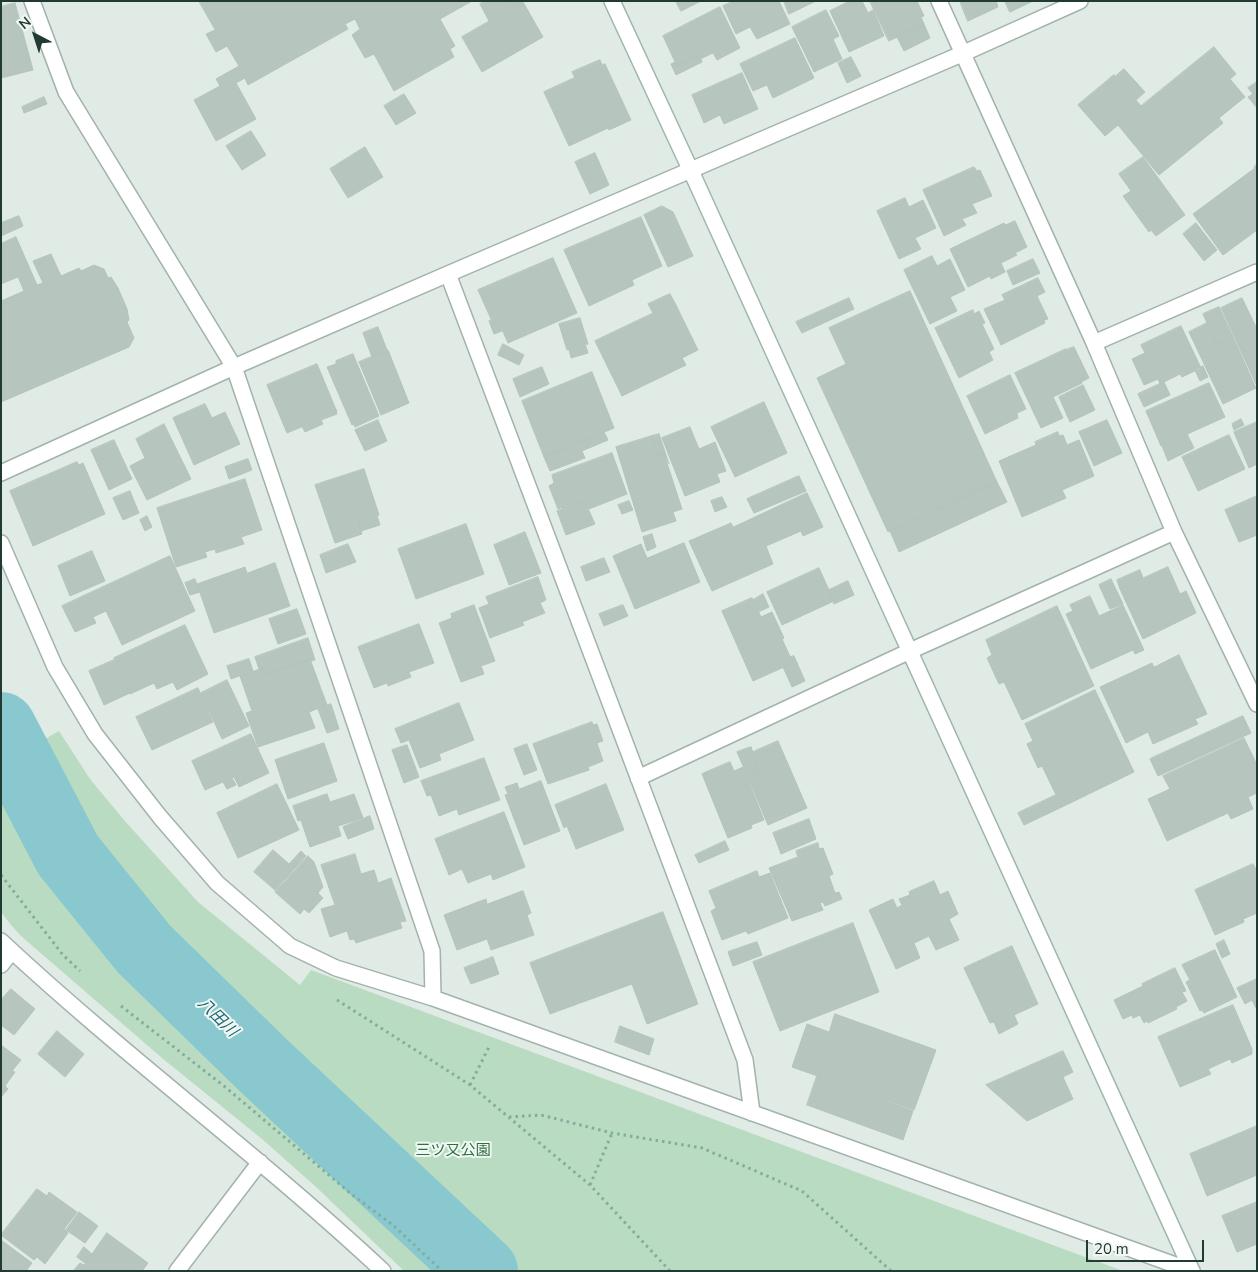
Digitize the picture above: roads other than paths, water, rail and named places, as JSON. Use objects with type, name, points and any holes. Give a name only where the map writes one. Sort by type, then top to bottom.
[{"type":"street","points":[[32,1],[66,92],[234,367],[432,951],[433,998]]},
{"type":"street","points":[[612,1],[1192,1271]]},
{"type":"street","points":[[939,1],[1094,343],[1174,532],[1257,704]]},
{"type":"street","points":[[1,473],[234,367],[964,53],[1080,1]]},
{"type":"street","points":[[1094,343],[1257,272]]},
{"type":"street","points":[[448,274],[745,1060],[752,1113]]},
{"type":"street","points":[[638,778],[1174,532]]},
{"type":"street","points":[[1,543],[55,667],[95,734],[160,817],[217,883],[290,946],[336,968],[433,998],[501,1022],[1192,1271]]},
{"type":"street","points":[[1,965],[6,946],[108,1037],[260,1162],[383,1271]]},
{"type":"street","points":[[177,1271],[260,1162]]},
{"type":"waterway","name":"八田川","points":[[1,727],[68,855],[144,949],[264,1066],[483,1271]]},
{"type":"park label","name":"三ツ又公園","points":[[453,1151]]}]
